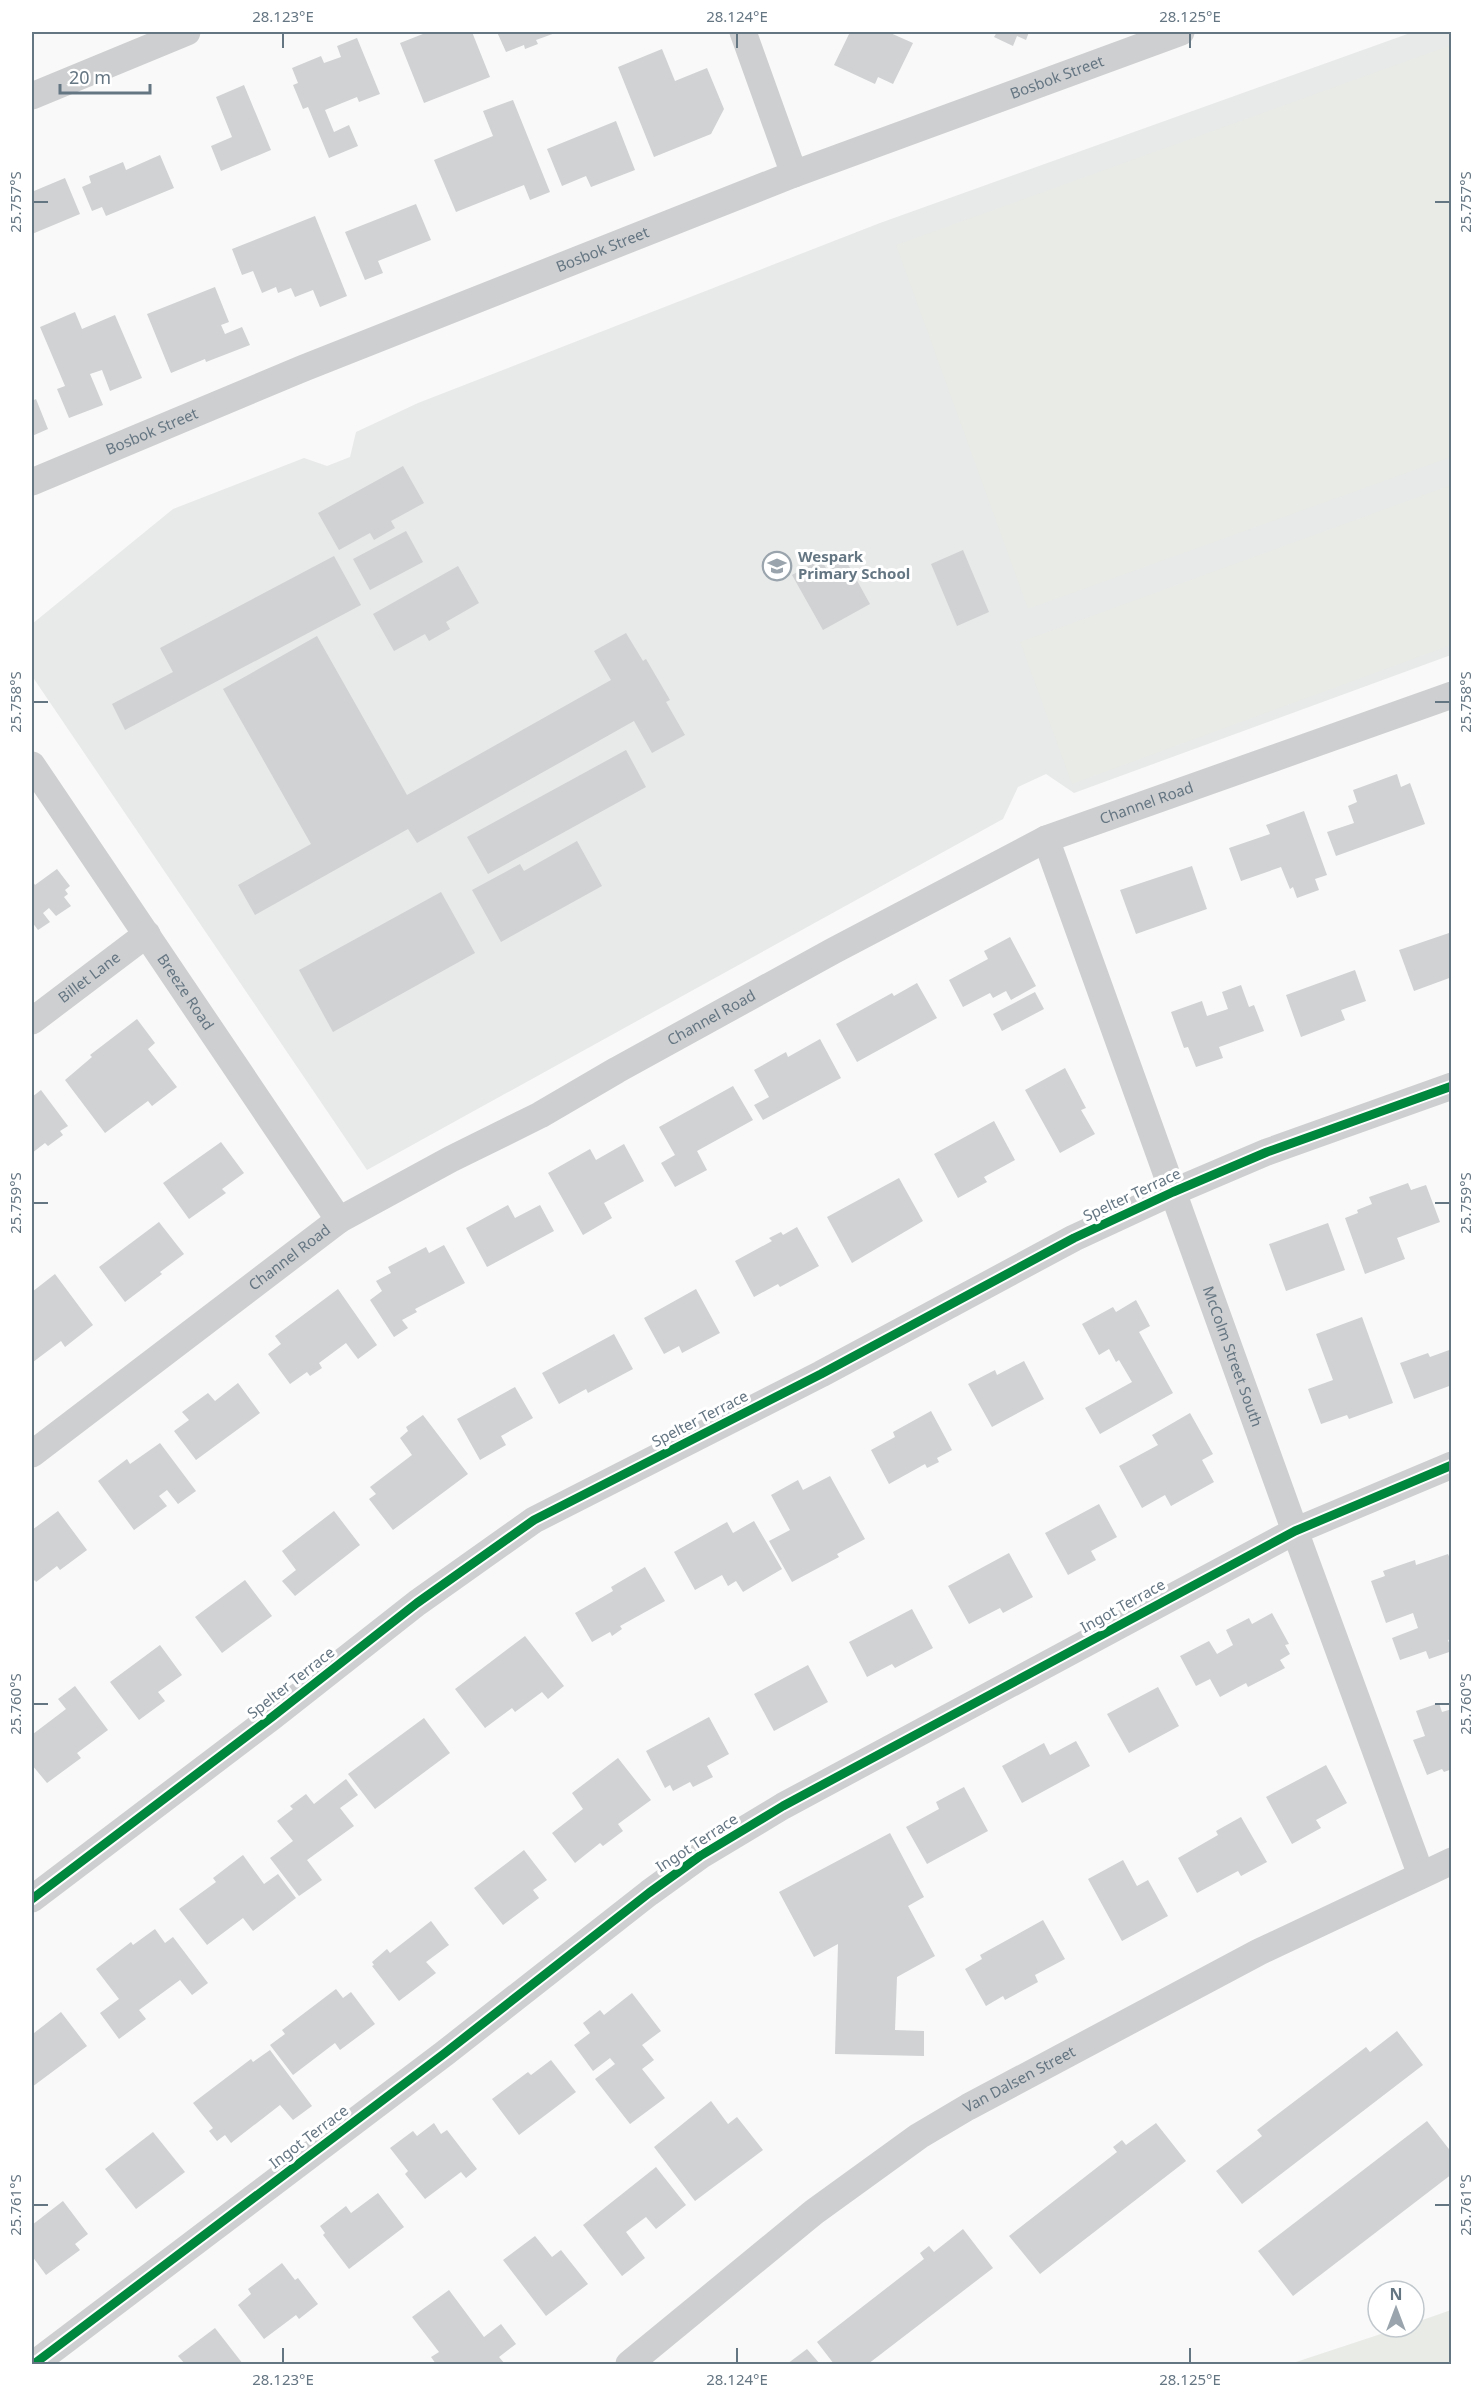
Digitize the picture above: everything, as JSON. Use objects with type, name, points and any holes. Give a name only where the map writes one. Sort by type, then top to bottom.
[{"type":"street","points":[[32,96],[187,32]]},
{"type":"street","points":[[743,32],[794,174]]},
{"type":"street","name":"Bosbok Street","points":[[32,482],[316,363],[794,174],[1153,37],[1181,32]]},
{"type":"street","name":"Channel Road","points":[[32,1454],[339,1220],[451,1159],[540,1115],[833,951],[1046,839],[1452,695]]},
{"type":"street","name":"Breeze Road","points":[[32,765],[339,1220]]},
{"type":"street","name":"McColm Street South","points":[[1046,839],[1294,1531],[1421,1875]]},
{"type":"street","name":"Billet Lane","points":[[32,1022],[147,934]]},
{"type":"street","name":"Spelter Terrace","points":[[32,1899],[272,1717],[417,1603],[534,1520],[821,1374],[1074,1238],[1267,1152],[1452,1086]]},
{"type":"street","name":"Ingot Terrace","points":[[34,2364],[445,2053],[649,1893],[700,1856],[793,1800],[1294,1531],[1452,1465]]},
{"type":"street","name":"Van Dalsen Street","points":[[629,2364],[814,2212],[919,2136],[968,2107],[1259,1952],[1452,1861]]},
{"type":"shaded area","name":"Wespark Primary School","points":[[1413,32],[1451,32],[1451,655],[1074,793],[1046,774],[1018,787],[1003,819],[367,1170],[32,676],[32,624],[173,509],[304,458],[327,466],[350,457],[356,432],[418,403],[880,223]]},
{"type":"shaded area","points":[[1451,45],[1451,457],[1028,609],[896,245]]},
{"type":"shaded area","points":[[1451,485],[1451,645],[1072,784],[1020,642]]},
{"type":"shaded area","points":[[1451,2310],[1451,2364],[1290,2364],[1366,2339],[1426,2339],[1426,2319]]},
{"type":"building","points":[[428,32],[472,32],[490,77],[424,103],[400,43]]},
{"type":"building","points":[[497,32],[558,32],[536,40],[538,44],[525,49],[524,45],[506,52]]},
{"type":"building","points":[[850,32],[888,32],[913,43],[893,84],[878,77],[875,84],[834,65]]},
{"type":"building","points":[[997,32],[1029,32],[1026,40],[1017,36],[1013,46],[994,37]]},
{"type":"building","points":[[357,38],[380,94],[359,102],[357,97],[325,110],[334,132],[349,125],[358,146],[329,158],[308,107],[303,109],[293,85],[298,83],[292,68],[321,56],[324,63],[341,57],[337,46]]},
{"type":"building","points":[[662,49],[675,81],[707,68],[724,109],[711,134],[654,157],[618,67]]},
{"type":"building","points":[[244,85],[271,150],[221,171],[211,146],[232,137],[216,97]]},
{"type":"building","points":[[513,100],[550,192],[530,200],[524,185],[456,212],[434,160],[493,136],[483,111]]},
{"type":"building","points":[[616,121],[635,170],[591,187],[586,176],[562,186],[547,149]]},
{"type":"building","points":[[160,155],[174,188],[106,216],[102,207],[92,211],[82,187],[91,183],[89,176],[123,162],[126,170]]},
{"type":"building","points":[[65,178],[80,214],[32,234],[32,185],[34,191]]},
{"type":"building","points":[[416,204],[431,240],[378,261],[383,273],[365,280],[345,232]]},
{"type":"building","points":[[315,216],[347,296],[320,307],[313,290],[295,297],[291,288],[278,293],[276,287],[262,293],[253,271],[242,275],[232,249]]},
{"type":"building","points":[[215,287],[229,322],[221,325],[225,334],[242,327],[250,345],[206,362],[205,359],[171,373],[147,314]]},
{"type":"building","points":[[75,312],[82,329],[115,315],[142,378],[110,391],[102,370],[90,374],[103,405],[69,418],[57,389],[65,386],[40,327]]},
{"type":"building","points":[[36,399],[48,429],[32,436],[32,401]]},
{"type":"building","points":[[403,466],[424,503],[391,521],[395,528],[374,540],[370,533],[339,550],[318,513]]},
{"type":"building","points":[[406,531],[423,562],[370,590],[353,559]]},
{"type":"building","points":[[963,550],[989,612],[957,626],[931,564]]},
{"type":"building","points":[[334,556],[361,605],[125,730],[112,704],[173,672],[160,648]]},
{"type":"building","points":[[821,559],[827,570],[845,559],[870,604],[823,630],[792,575]]},
{"type":"building","points":[[458,566],[479,603],[446,622],[450,629],[429,641],[425,634],[394,651],[373,614]]},
{"type":"building","points":[[626,633],[643,661],[646,659],[670,700],[666,702],[685,735],[652,753],[634,721],[417,843],[408,829],[255,915],[238,885],[311,844],[223,689],[317,636],[407,795],[611,680],[594,651]]},
{"type":"building","points":[[626,750],[646,787],[488,874],[467,837]]},
{"type":"building","points":[[1397,774],[1401,787],[1410,783],[1425,824],[1336,856],[1327,832],[1354,823],[1348,806],[1357,802],[1353,790]]},
{"type":"building","points":[[1304,811],[1327,875],[1315,879],[1319,890],[1297,898],[1293,887],[1290,889],[1281,867],[1241,881],[1229,848],[1270,834],[1266,825]]},
{"type":"building","points":[[577,841],[602,886],[501,942],[472,890],[520,864],[524,871]]},
{"type":"building","points":[[1192,866],[1207,909],[1136,934],[1120,890]]},
{"type":"building","points":[[57,869],[70,886],[65,890],[68,894],[64,897],[71,906],[56,916],[49,908],[43,913],[50,922],[38,930],[32,922],[32,880],[35,885]]},
{"type":"building","points":[[441,892],[475,953],[333,1032],[299,970]]},
{"type":"building","points":[[1452,932],[1452,977],[1414,991],[1399,950]]},
{"type":"building","points":[[1010,937],[1036,986],[1011,1000],[1006,991],[993,998],[990,993],[963,1007],[949,980],[988,959],[984,951]]},
{"type":"building","points":[[1355,970],[1366,1001],[1341,1010],[1345,1020],[1301,1037],[1286,995]]},
{"type":"building","points":[[917,983],[937,1018],[857,1062],[836,1024],[892,993],[894,996]]},
{"type":"building","points":[[1241,985],[1249,1007],[1254,1005],[1264,1031],[1219,1047],[1223,1058],[1196,1067],[1188,1047],[1184,1048],[1171,1012],[1202,1001],[1207,1016],[1228,1009],[1222,992]]},
{"type":"building","points":[[1035,992],[1044,1009],[1002,1031],[993,1014]]},
{"type":"building","points":[[137,1019],[155,1043],[148,1049],[177,1087],[152,1106],[148,1101],[105,1133],[65,1080],[92,1057],[90,1055]]},
{"type":"building","points":[[820,1039],[841,1078],[763,1120],[754,1105],[769,1097],[754,1070],[786,1052],[788,1057]]},
{"type":"building","points":[[1065,1068],[1086,1108],[1081,1110],[1095,1134],[1060,1153],[1025,1090]]},
{"type":"building","points":[[733,1086],[753,1120],[697,1151],[707,1170],[675,1187],[661,1163],[675,1155],[659,1127]]},
{"type":"building","points":[[41,1090],[68,1126],[60,1131],[63,1135],[48,1146],[45,1143],[32,1153],[32,1097]]},
{"type":"building","points":[[994,1121],[1015,1160],[984,1177],[987,1182],[958,1198],[934,1154]]},
{"type":"building","points":[[221,1142],[244,1173],[222,1189],[226,1193],[189,1219],[163,1183]]},
{"type":"building","points":[[624,1144],[644,1181],[604,1203],[612,1218],[583,1235],[548,1173],[590,1149],[596,1160]]},
{"type":"building","points":[[899,1178],[923,1221],[852,1263],[827,1217]]},
{"type":"building","points":[[1408,1183],[1411,1190],[1426,1185],[1440,1222],[1397,1238],[1405,1259],[1365,1274],[1345,1218],[1372,1204],[1369,1197]]},
{"type":"building","points":[[508,1205],[515,1218],[540,1205],[554,1231],[487,1267],[466,1228]]},
{"type":"building","points":[[159,1222],[184,1254],[125,1302],[99,1267]]},
{"type":"building","points":[[1328,1223],[1345,1270],[1286,1291],[1269,1244]]},
{"type":"building","points":[[797,1227],[819,1266],[780,1287],[778,1284],[754,1297],[735,1261],[772,1241],[769,1238],[781,1232],[783,1235]]},
{"type":"building","points":[[444,1245],[465,1283],[415,1309],[417,1312],[402,1320],[408,1328],[394,1337],[370,1300],[382,1291],[376,1281],[391,1273],[388,1267],[426,1247],[429,1253]]},
{"type":"building","points":[[55,1274],[93,1325],[65,1347],[61,1341],[33,1362],[32,1292]]},
{"type":"building","points":[[338,1289],[377,1345],[358,1359],[346,1343],[319,1363],[322,1368],[310,1376],[307,1372],[290,1384],[268,1354],[281,1344],[275,1336]]},
{"type":"building","points":[[696,1289],[720,1333],[682,1353],[679,1346],[664,1354],[644,1318]]},
{"type":"building","points":[[1136,1300],[1150,1326],[1139,1332],[1173,1393],[1100,1434],[1085,1408],[1132,1382],[1119,1360],[1116,1362],[1109,1349],[1099,1355],[1082,1324],[1113,1307],[1116,1312]]},
{"type":"building","points":[[1362,1317],[1393,1403],[1349,1419],[1347,1415],[1321,1424],[1308,1389],[1333,1380],[1316,1334]]},
{"type":"building","points":[[614,1334],[633,1369],[588,1393],[586,1389],[559,1404],[542,1373]]},
{"type":"building","points":[[1452,1349],[1452,1385],[1414,1399],[1400,1363],[1428,1353],[1430,1357]]},
{"type":"building","points":[[1024,1361],[1044,1399],[992,1427],[968,1384],[995,1370],[997,1375]]},
{"type":"building","points":[[238,1383],[260,1413],[196,1460],[174,1431],[189,1420],[182,1412],[208,1393],[215,1401]]},
{"type":"building","points":[[515,1387],[533,1418],[501,1436],[506,1445],[480,1460],[457,1419]]},
{"type":"building","points":[[931,1411],[952,1450],[937,1458],[939,1462],[927,1468],[925,1464],[889,1484],[871,1450],[895,1437],[893,1432]]},
{"type":"building","points":[[1190,1413],[1213,1454],[1202,1460],[1214,1482],[1171,1506],[1165,1495],[1142,1508],[1119,1466],[1158,1445],[1152,1435]]},
{"type":"building","points":[[423,1415],[468,1474],[393,1530],[369,1499],[376,1494],[370,1487],[412,1455],[400,1438],[408,1431],[406,1427]]},
{"type":"building","points":[[160,1443],[196,1491],[178,1504],[167,1490],[159,1496],[167,1506],[134,1530],[98,1481],[127,1459],[130,1464]]},
{"type":"building","points":[[830,1476],[865,1539],[837,1554],[839,1557],[792,1582],[769,1541],[790,1530],[771,1495],[798,1480],[803,1490]]},
{"type":"building","points":[[1099,1504],[1117,1537],[1091,1551],[1096,1560],[1068,1575],[1045,1533]]},
{"type":"building","points":[[58,1511],[87,1550],[60,1570],[57,1566],[32,1583],[32,1530]]},
{"type":"building","points":[[334,1511],[360,1545],[295,1596],[282,1581],[296,1570],[282,1551]]},
{"type":"building","points":[[754,1521],[782,1569],[743,1592],[736,1581],[728,1586],[722,1575],[695,1590],[674,1552],[727,1522],[733,1533]]},
{"type":"building","points":[[1009,1553],[1033,1597],[1003,1613],[1000,1608],[969,1624],[948,1586]]},
{"type":"building","points":[[1448,1554],[1452,1563],[1452,1639],[1448,1640],[1452,1651],[1429,1659],[1426,1651],[1400,1660],[1392,1638],[1418,1628],[1413,1613],[1386,1623],[1371,1581],[1385,1576],[1383,1571],[1415,1560],[1416,1565]]},
{"type":"building","points":[[645,1567],[665,1601],[620,1626],[622,1629],[612,1636],[610,1632],[592,1642],[575,1613],[613,1591],[611,1587]]},
{"type":"building","points":[[245,1580],[272,1616],[222,1653],[195,1617]]},
{"type":"building","points":[[912,1609],[933,1648],[895,1668],[892,1664],[867,1677],[849,1642]]},
{"type":"building","points":[[1272,1613],[1289,1644],[1285,1645],[1290,1654],[1280,1660],[1285,1668],[1248,1687],[1246,1683],[1220,1697],[1210,1679],[1196,1686],[1180,1656],[1209,1641],[1217,1654],[1233,1645],[1226,1630],[1249,1618],[1252,1624]]},
{"type":"building","points":[[525,1636],[564,1686],[548,1699],[542,1692],[515,1712],[512,1708],[485,1728],[455,1689]]},
{"type":"building","points":[[160,1645],[182,1675],[158,1692],[165,1701],[139,1720],[110,1682]]},
{"type":"building","points":[[808,1665],[828,1702],[774,1731],[754,1694]]},
{"type":"building","points":[[75,1686],[108,1730],[77,1753],[81,1758],[47,1783],[32,1765],[32,1731],[33,1734],[66,1709],[58,1699]]},
{"type":"building","points":[[1158,1687],[1179,1726],[1129,1753],[1107,1714]]},
{"type":"building","points":[[1439,1703],[1442,1712],[1452,1709],[1452,1769],[1444,1772],[1442,1769],[1427,1775],[1413,1740],[1425,1736],[1416,1711]]},
{"type":"building","points":[[709,1717],[729,1754],[707,1766],[713,1777],[693,1787],[690,1782],[673,1791],[670,1785],[665,1788],[646,1751]]},
{"type":"building","points":[[424,1718],[450,1753],[375,1809],[348,1774]]},
{"type":"building","points":[[1076,1741],[1090,1766],[1022,1803],[1002,1766],[1044,1743],[1050,1755]]},
{"type":"building","points":[[618,1758],[651,1800],[618,1824],[623,1831],[603,1846],[600,1843],[575,1863],[552,1833],[583,1809],[572,1793]]},
{"type":"building","points":[[1326,1765],[1347,1803],[1316,1820],[1321,1828],[1292,1844],[1266,1797]]},
{"type":"building","points":[[346,1779],[358,1795],[340,1808],[354,1826],[307,1860],[322,1880],[299,1896],[270,1858],[293,1841],[277,1821],[293,1809],[290,1806],[306,1794],[314,1804]]},
{"type":"building","points":[[964,1787],[988,1831],[927,1864],[906,1827],[939,1809],[936,1802]]},
{"type":"building","points":[[1241,1817],[1267,1862],[1241,1876],[1238,1871],[1197,1893],[1178,1858],[1218,1835],[1216,1831]]},
{"type":"building","points":[[890,1833],[924,1897],[908,1906],[935,1956],[897,1977],[895,2030],[924,2031],[924,2056],[835,2054],[838,1944],[814,1957],[779,1892]]},
{"type":"building","points":[[524,1850],[547,1880],[533,1890],[539,1898],[503,1925],[474,1888]]},
{"type":"building","points":[[243,1855],[264,1884],[278,1874],[296,1898],[253,1931],[243,1918],[207,1945],[179,1909],[216,1882],[213,1878]]},
{"type":"building","points":[[1123,1860],[1137,1886],[1148,1880],[1168,1916],[1122,1941],[1088,1879]]},
{"type":"building","points":[[1043,1920],[1065,1959],[1035,1975],[1038,1982],[1005,2000],[1003,1996],[986,2006],[965,1969],[982,1959],[980,1955]]},
{"type":"building","points":[[431,1921],[449,1945],[426,1962],[436,1973],[399,2001],[372,1966],[374,1965],[372,1962],[387,1949],[390,1953]]},
{"type":"building","points":[[155,1929],[165,1943],[173,1937],[208,1983],[192,1995],[180,1980],[139,2010],[146,2019],[119,2039],[100,2013],[119,1999],[96,1969],[131,1942],[133,1945]]},
{"type":"building","points":[[336,1989],[343,1998],[351,1992],[375,2024],[340,2050],[335,2043],[293,2075],[270,2045],[285,2034],[282,2030]]},
{"type":"building","points":[[632,1993],[661,2031],[642,2045],[654,2060],[642,2069],[665,2098],[630,2124],[595,2079],[615,2064],[610,2058],[593,2071],[574,2045],[590,2033],[583,2023],[600,2010],[604,2015]]},
{"type":"building","points":[[61,2012],[87,2046],[32,2087],[32,2030],[34,2033]]},
{"type":"building","points":[[1397,2031],[1423,2065],[1242,2204],[1216,2171],[1262,2136],[1257,2130],[1366,2047],[1370,2052]]},
{"type":"building","points":[[270,2050],[312,2106],[293,2120],[280,2105],[231,2143],[225,2135],[217,2141],[209,2131],[213,2128],[193,2103],[251,2059],[253,2062]]},
{"type":"building","points":[[551,2060],[576,2092],[519,2135],[492,2099],[528,2072],[531,2075]]},
{"type":"building","points":[[711,2101],[728,2124],[737,2117],[763,2150],[695,2201],[654,2147]]},
{"type":"building","points":[[1427,2121],[1452,2153],[1452,2174],[1293,2296],[1258,2251]]},
{"type":"building","points":[[434,2123],[441,2134],[447,2130],[477,2169],[466,2178],[461,2172],[425,2199],[405,2174],[408,2171],[390,2148],[413,2131],[417,2136]]},
{"type":"building","points":[[1156,2123],[1186,2161],[1040,2274],[1009,2236],[1117,2152],[1113,2147],[1122,2140],[1126,2145]]},
{"type":"building","points":[[153,2132],[185,2172],[136,2209],[105,2169]]},
{"type":"building","points":[[656,2167],[686,2205],[656,2229],[646,2217],[626,2232],[645,2258],[622,2276],[583,2225]]},
{"type":"building","points":[[378,2193],[404,2227],[349,2269],[323,2235],[325,2233],[320,2226],[346,2206],[351,2213]]},
{"type":"building","points":[[63,2201],[88,2234],[75,2244],[80,2250],[46,2275],[32,2256],[32,2225]]},
{"type":"building","points":[[963,2229],[993,2268],[868,2364],[834,2364],[817,2342],[924,2259],[920,2253],[929,2246],[934,2252]]},
{"type":"building","points":[[535,2236],[552,2257],[561,2250],[588,2284],[546,2316],[503,2260]]},
{"type":"building","points":[[282,2263],[295,2280],[298,2278],[318,2304],[299,2319],[296,2315],[264,2339],[238,2305],[251,2294],[248,2289]]},
{"type":"building","points":[[449,2290],[484,2337],[501,2324],[516,2344],[499,2357],[505,2364],[436,2364],[431,2357],[439,2352],[412,2317]]},
{"type":"building","points":[[215,2328],[243,2364],[185,2364],[178,2356]]},
{"type":"building","points":[[807,2349],[820,2364],[787,2364]]},
{"type":"cycle path","points":[[32,1899],[272,1717],[417,1603],[534,1520],[821,1374],[1074,1238],[1267,1152],[1452,1086]]},
{"type":"cycle path","points":[[34,2364],[445,2053],[649,1893],[700,1856],[783,1806],[1295,1531],[1452,1465]]},
{"type":"place","name":"Wespark Primary School","points":[[777,566]]}]
